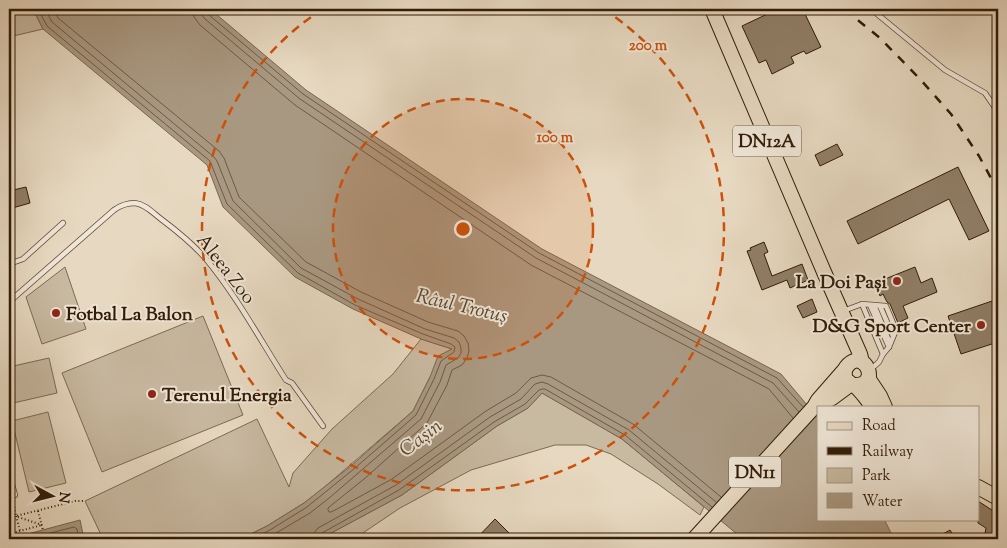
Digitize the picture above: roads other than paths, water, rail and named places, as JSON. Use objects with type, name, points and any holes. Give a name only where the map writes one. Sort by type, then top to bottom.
[{"type":"main road","name":"DN12A","points":[[712,9],[866,370]]},
{"type":"main road","name":"DN12A","points":[[842,312],[847,367]]},
{"type":"main road","points":[[872,406],[846,380],[847,367],[855,361],[866,370],[885,406]]},
{"type":"main road","name":"DN11","points":[[696,537],[813,408],[847,367]]},
{"type":"main road","points":[[853,385],[861,385],[866,381],[866,370]]},
{"type":"main road","name":"DN11","points":[[813,408],[853,385]]},
{"type":"main road","points":[[980,488],[998,498]]},
{"type":"lane","points":[[871,9],[945,70],[985,93],[998,112]]},
{"type":"lane","name":"Aleea Zoo","points":[[9,302],[121,205],[136,203],[144,206],[182,235],[206,258],[230,291],[286,380],[292,383],[323,426]]},
{"type":"lane","points":[[9,264],[23,259],[63,223]]},
{"type":"lane","points":[[862,304],[883,354]]},
{"type":"lane","points":[[842,312],[862,304],[886,306],[896,330],[890,345],[879,362],[866,370]]},
{"type":"lane","points":[[872,305],[890,345]]},
{"type":"lane","points":[[9,473],[15,495]]},
{"type":"water","points":[[33,9],[210,9],[306,90],[542,249],[781,374],[817,417],[817,520],[884,520],[894,539],[743,539],[622,439],[542,393],[528,408],[497,426],[402,495],[320,539],[241,539],[267,526],[304,503],[352,465],[413,411],[438,356],[452,349],[421,339],[353,309],[295,277],[223,207],[207,165],[43,29]]},
{"type":"water","points":[[80,520],[84,539],[9,539]]},
{"type":"railway","points":[[844,9],[880,38],[951,114],[979,156],[998,191]]},
{"type":"place","name":"La Doi Pași","points":[[897,281]]},
{"type":"place","name":"Fotbal La Balon","points":[[56,313]]},
{"type":"place","name":"D&G Sport Center","points":[[981,325]]},
{"type":"place","name":"Terenul Energia","points":[[152,394]]},
{"type":"water label","name":"Râul Trotuș","points":[[462,305]]},
{"type":"water label","name":"Cașin","points":[[420,437]]}]
